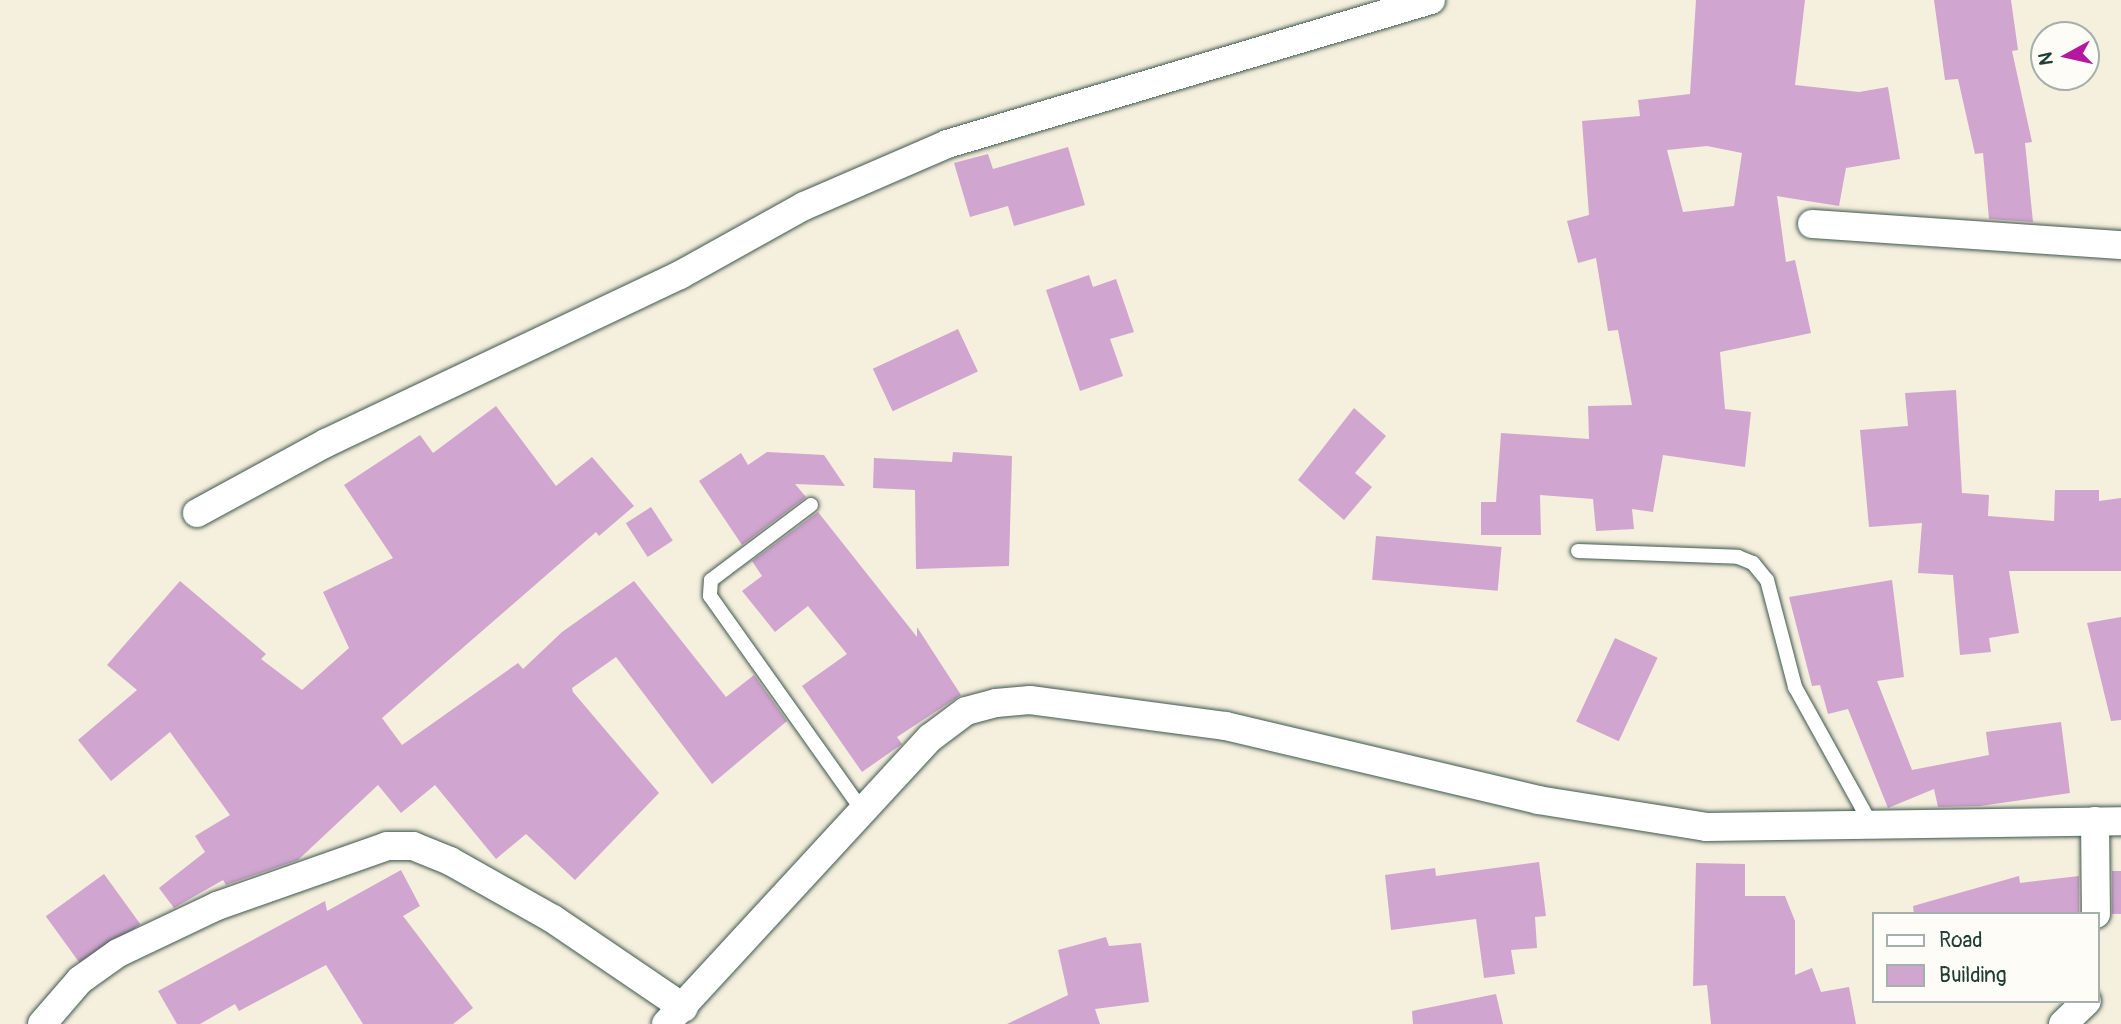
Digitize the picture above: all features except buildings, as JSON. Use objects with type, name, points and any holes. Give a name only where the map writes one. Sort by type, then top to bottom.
[{"type":"street","points":[[197,513],[326,443],[680,275],[804,206],[921,155],[1074,104],[1431,0]]},
{"type":"street","points":[[1812,223],[2121,245]]},
{"type":"street","points":[[42,1024],[80,980],[118,953],[217,906],[387,846],[413,846],[450,861],[553,919],[675,1016],[930,738],[966,711],[1030,700],[1226,726],[1538,800],[1706,827],[2108,821],[2096,912]]},
{"type":"street","points":[[2063,1024],[2085,1003]]},
{"type":"lane","points":[[811,505],[711,580],[710,596],[863,811]]},
{"type":"lane","points":[[1578,551],[1738,556],[1753,563],[1767,580],[1795,687],[1871,824]]}]
